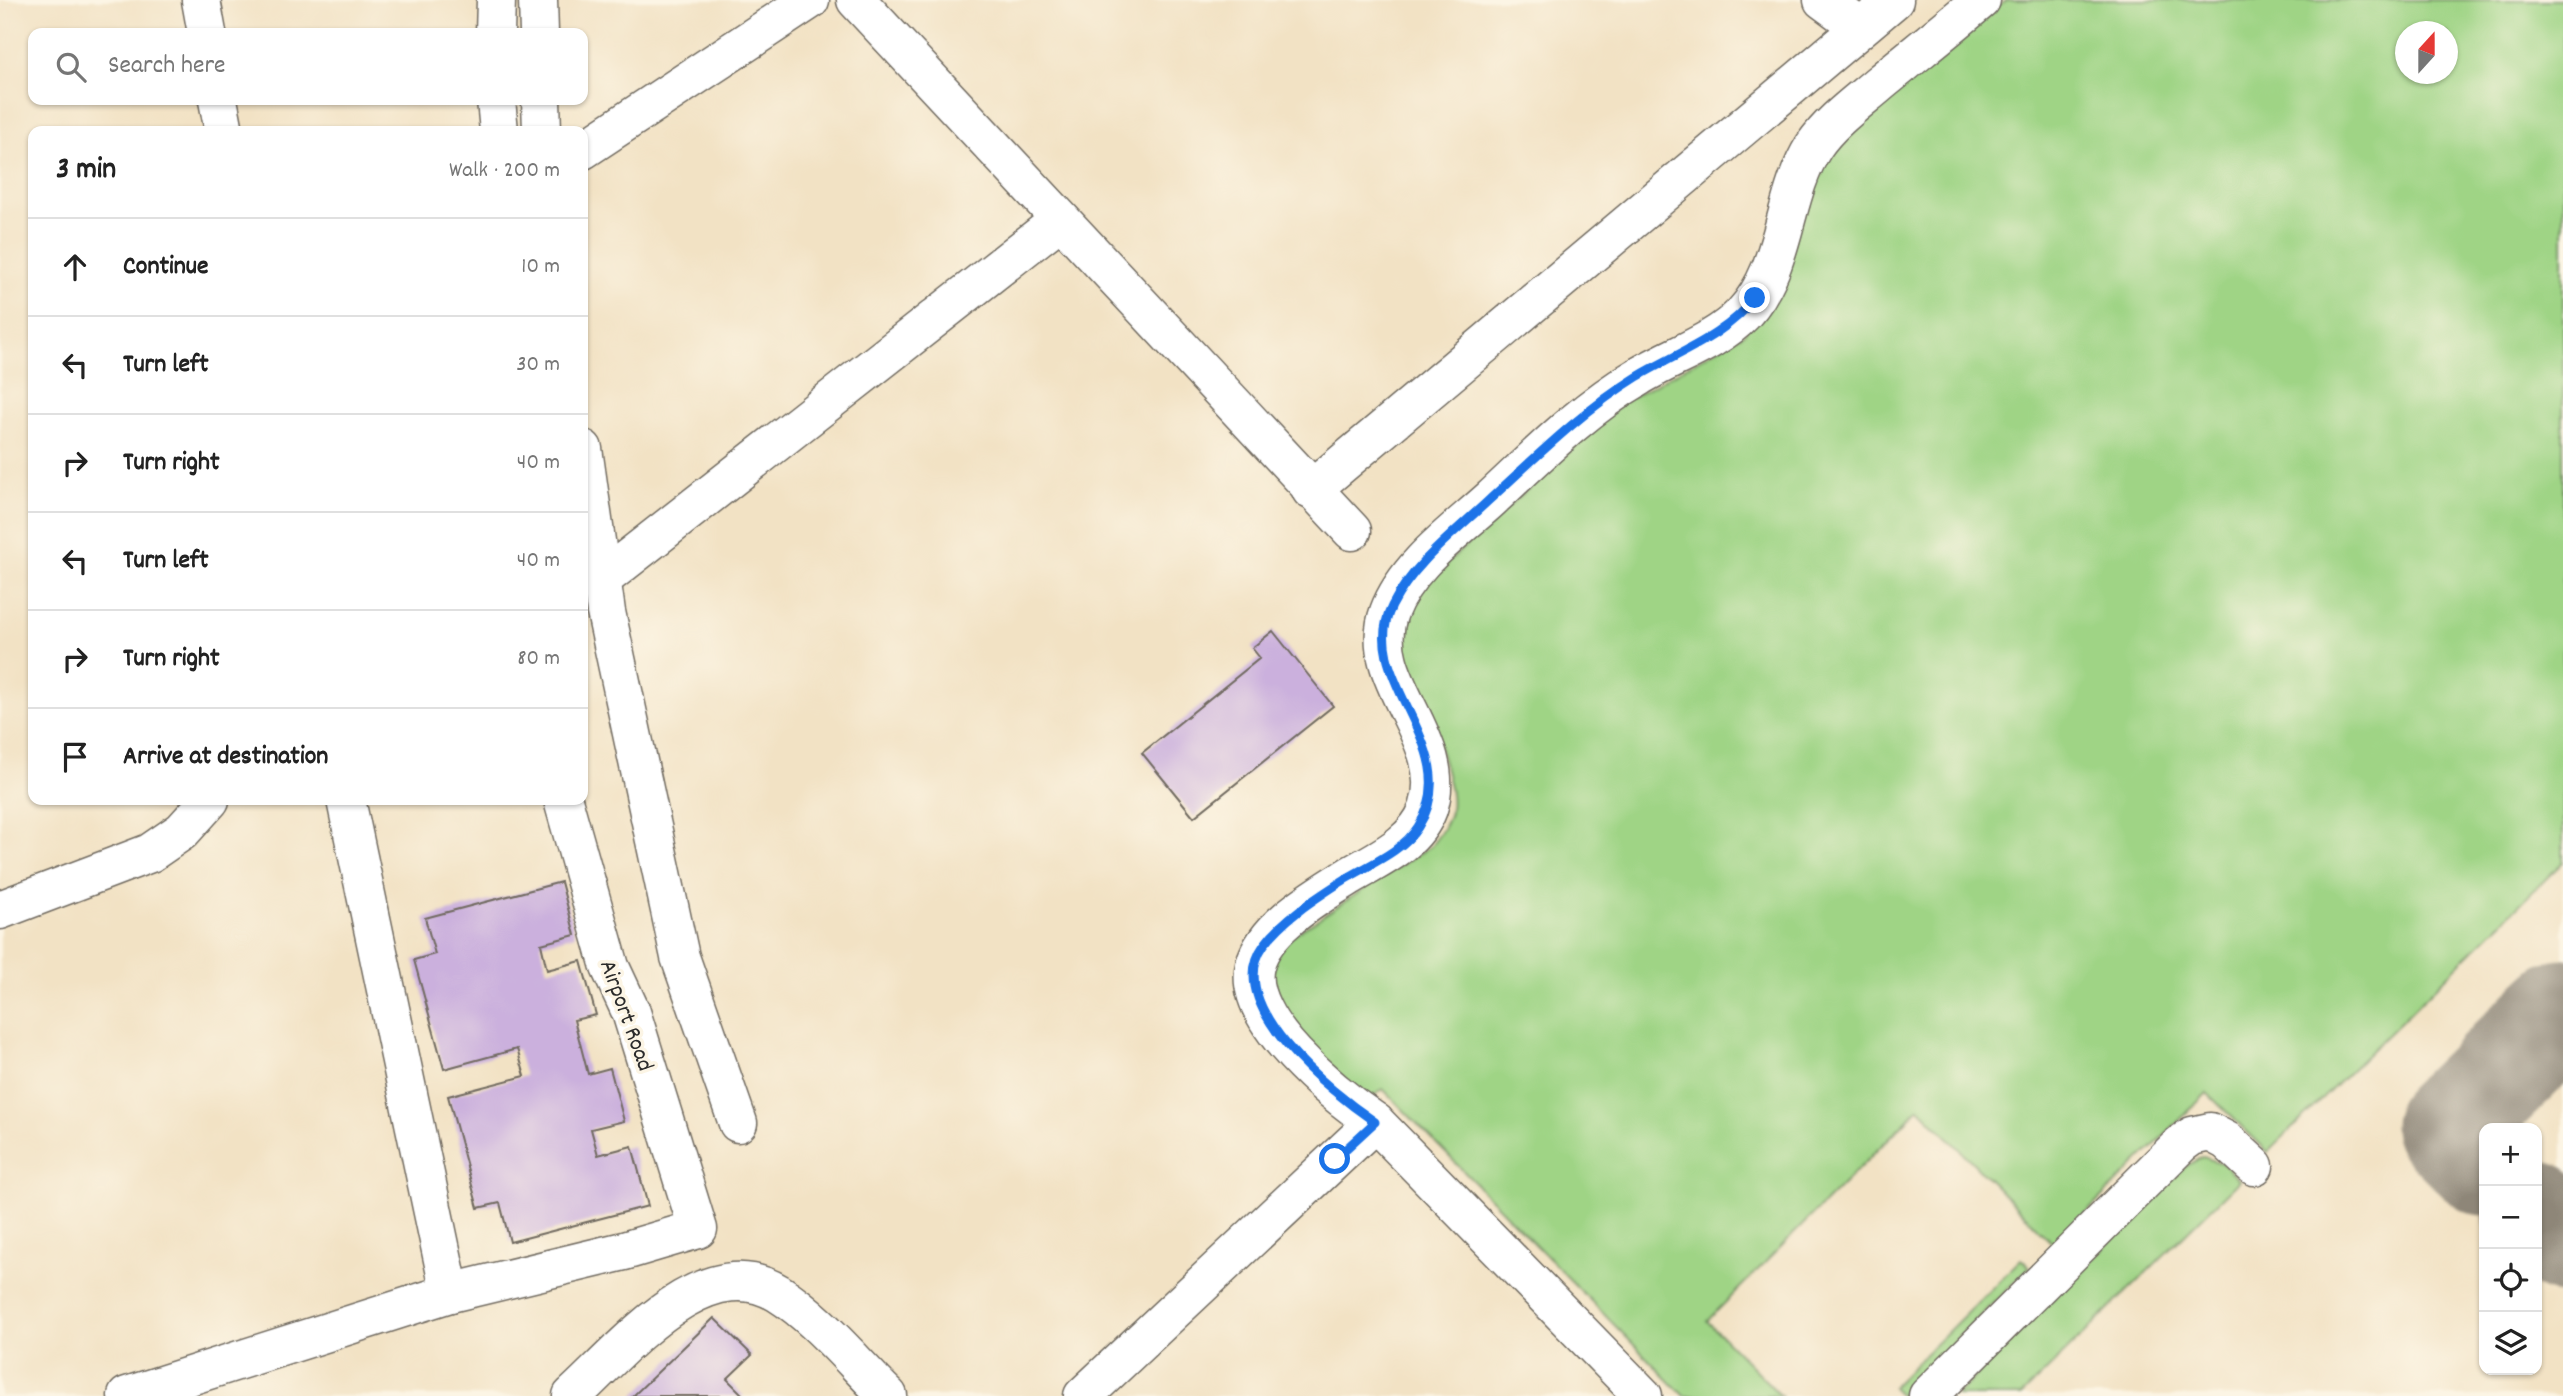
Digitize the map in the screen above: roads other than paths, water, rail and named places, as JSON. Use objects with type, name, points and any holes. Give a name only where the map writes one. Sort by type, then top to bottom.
[{"type":"street","points":[[201,0],[206,28]]},
{"type":"street","points":[[495,28],[496,0]]},
{"type":"street","points":[[538,0],[539,28]]},
{"type":"street","points":[[588,147],[810,0]]},
{"type":"street","points":[[856,0],[1352,531]]},
{"type":"street","points":[[1823,0],[1860,27]]},
{"type":"street","points":[[1311,490],[1894,0]]},
{"type":"street","points":[[1643,1396],[1375,1122],[1327,1085],[1279,1035],[1253,986],[1255,964],[1264,946],[1306,905],[1408,840],[1428,807],[1429,763],[1422,737],[1387,659],[1382,632],[1391,607],[1409,579],[1438,548],[1603,399],[1722,330],[1741,315],[1770,272],[1800,177],[1814,147],[1858,101],[1981,0]]},
{"type":"street","points":[[219,105],[223,126]]},
{"type":"street","points":[[496,105],[499,126]]},
{"type":"street","points":[[541,105],[542,126]]},
{"type":"street","points":[[601,580],[1060,220]]},
{"type":"street","points":[[588,485],[601,580],[680,957],[738,1123]]},
{"type":"street","points":[[0,910],[150,853],[182,831],[205,805]]},
{"type":"street","points":[[127,1396],[450,1293],[347,805]]},
{"type":"street","name":"Airport Road","points":[[450,1293],[624,1251],[698,1229],[631,1012],[610,967],[564,805]]},
{"type":"street","points":[[1083,1396],[1375,1122]]},
{"type":"street","points":[[1928,1396],[2192,1136],[2210,1132],[2227,1141],[2254,1166]]},
{"type":"street","points":[[572,1396],[681,1299],[703,1288],[733,1282],[761,1286],[790,1302],[888,1396]]}]
